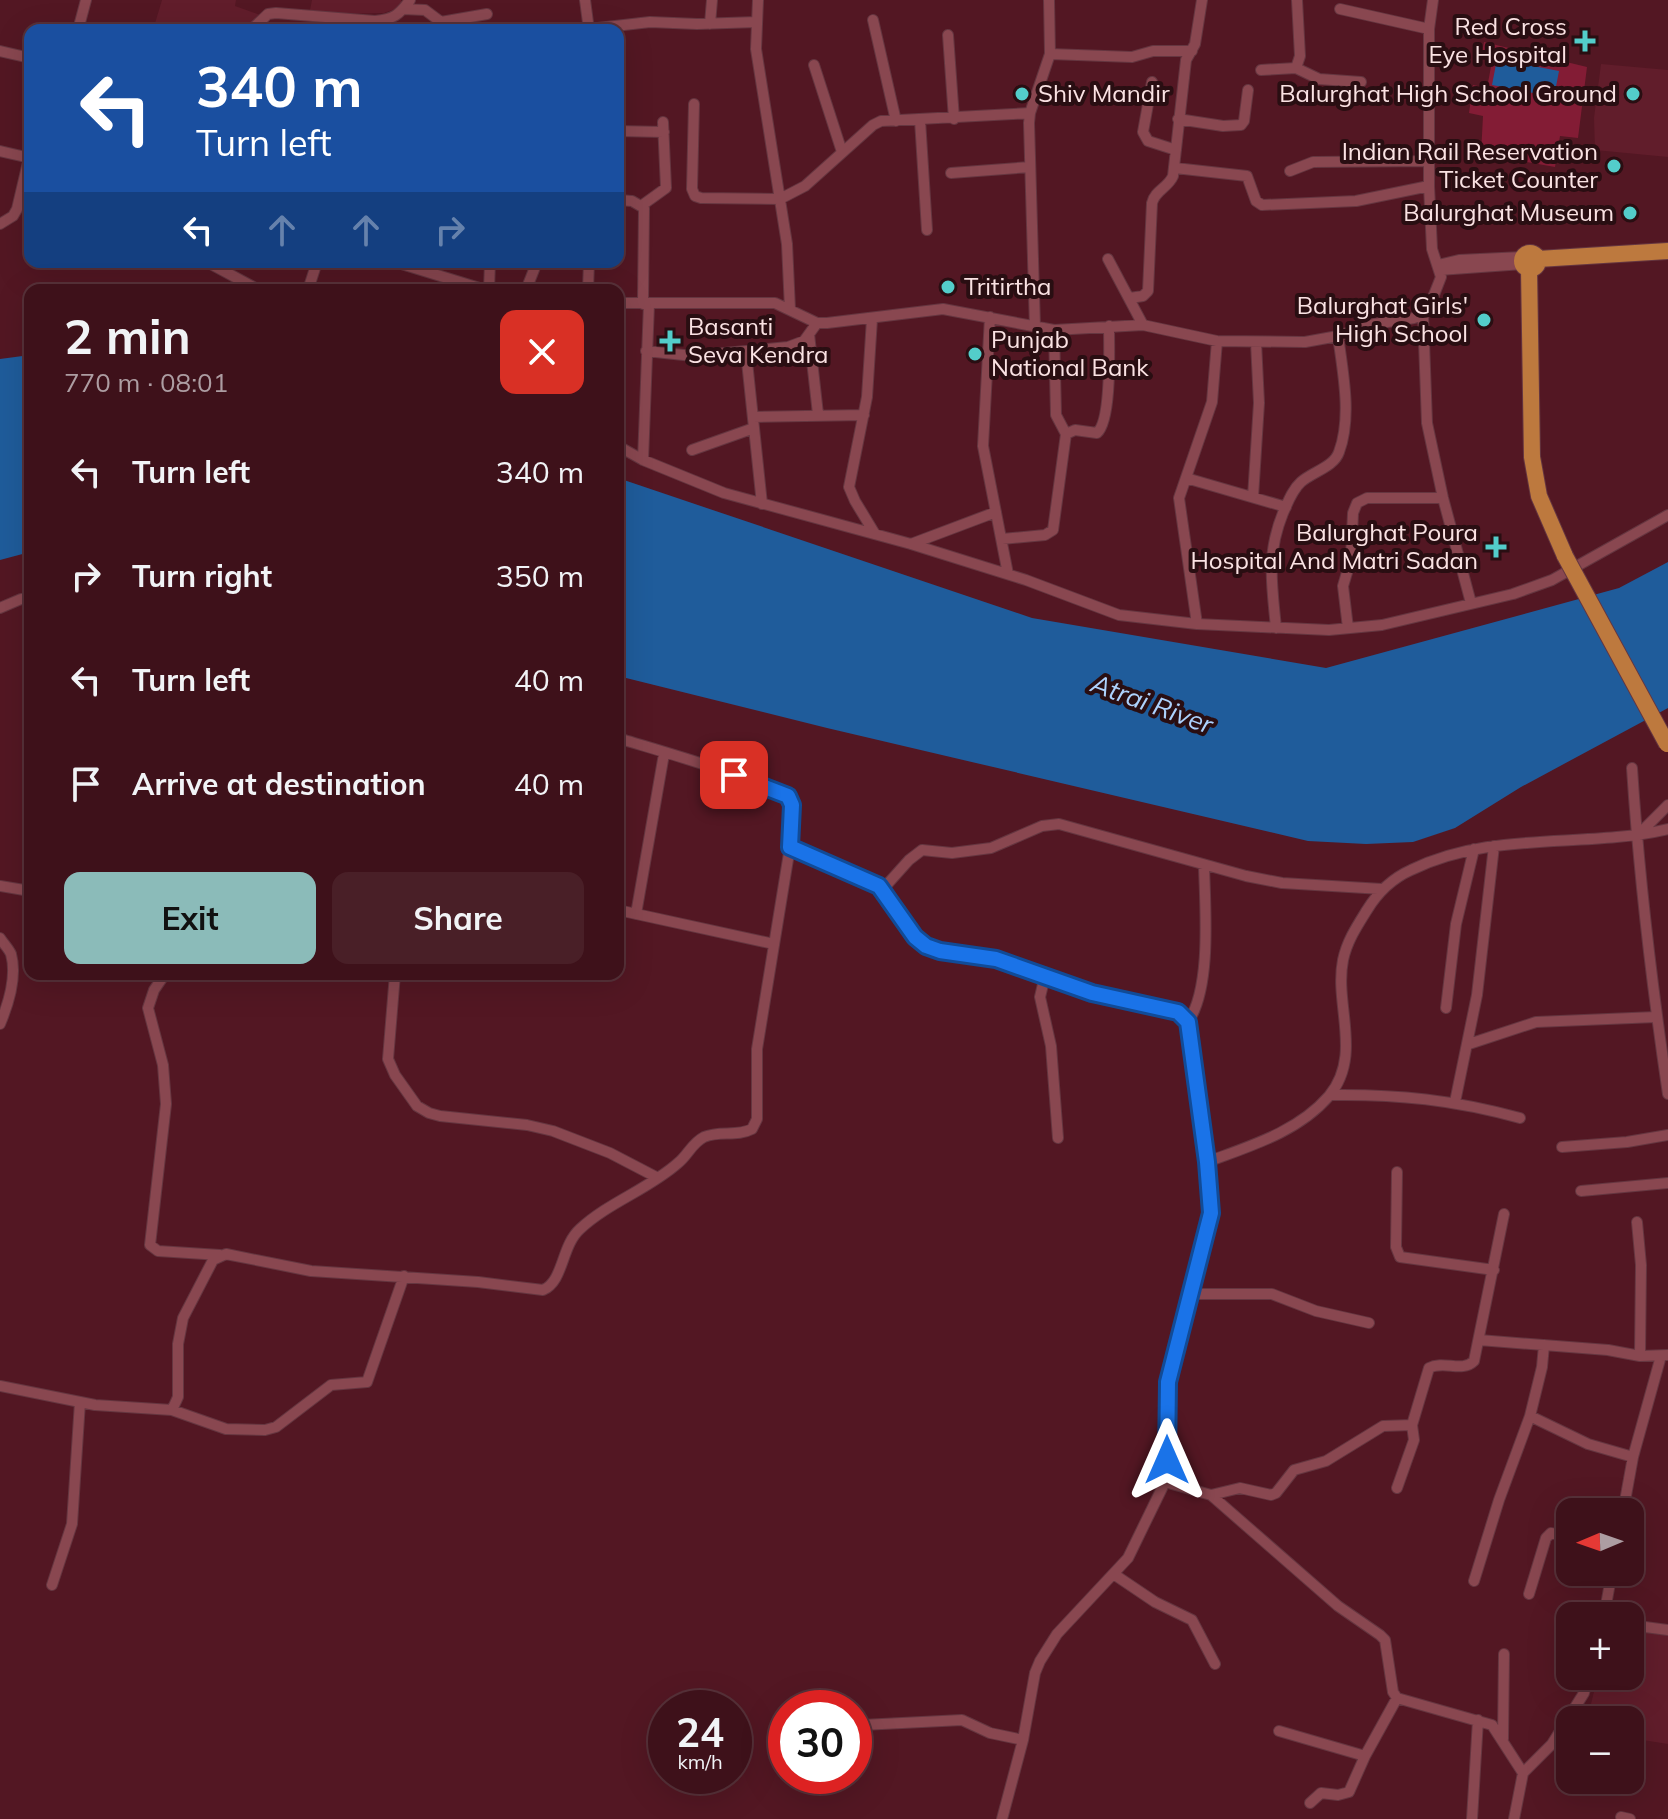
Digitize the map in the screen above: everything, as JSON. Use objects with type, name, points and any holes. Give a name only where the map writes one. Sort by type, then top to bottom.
[{"type":"main road","points":[[1667,745],[1565,556],[1539,496],[1532,457],[1528,262],[1668,251]]},
{"type":"street","points":[[80,24],[86,0]]},
{"type":"street","points":[[257,24],[268,14],[268,0]]},
{"type":"street","points":[[585,0],[588,24]]},
{"type":"street","points":[[710,24],[712,0]]},
{"type":"street","points":[[758,0],[756,49],[787,244],[790,309]]},
{"type":"street","points":[[1035,327],[1030,113],[1050,54],[1049,0]]},
{"type":"street","points":[[1130,298],[1143,296],[1148,291],[1152,203],[1156,194],[1172,180],[1175,168],[1186,60],[1198,30],[1202,0]]},
{"type":"street","points":[[1296,68],[1300,56],[1297,0]]},
{"type":"street","points":[[1433,0],[1429,29],[1429,186],[1432,249],[1441,277],[1423,314],[1427,423],[1471,603]]},
{"type":"street","points":[[381,24],[398,17],[406,5],[425,10],[442,24]]},
{"type":"street","points":[[1340,9],[1429,29]]},
{"type":"street","points":[[268,14],[358,24]]},
{"type":"street","points":[[452,24],[487,14]]},
{"type":"street","points":[[873,20],[896,121]]},
{"type":"street","points":[[624,25],[757,22]]},
{"type":"street","points":[[948,35],[954,119]]},
{"type":"street","points":[[0,51],[24,57]]},
{"type":"street","points":[[1050,54],[1132,57],[1153,51],[1192,51]]},
{"type":"street","points":[[814,65],[842,152]]},
{"type":"street","points":[[1261,70],[1296,68],[1319,79],[1361,82]]},
{"type":"street","points":[[1152,82],[1143,132],[1148,141],[1176,150]]},
{"type":"street","points":[[1178,119],[1223,126],[1241,125],[1248,90]]},
{"type":"street","points":[[694,104],[692,189],[695,196],[701,198],[780,199],[805,186],[881,121],[1030,113]]},
{"type":"street","points":[[920,120],[927,230]]},
{"type":"street","points":[[624,130],[664,127],[666,188],[641,206]]},
{"type":"street","points":[[0,151],[24,157]]},
{"type":"street","points":[[1290,171],[1313,162],[1429,161]]},
{"type":"street","points":[[951,173],[1030,167]]},
{"type":"street","points":[[1175,168],[1247,176],[1256,201],[1262,205],[1365,200],[1429,186]]},
{"type":"street","points":[[0,224],[13,216],[17,209],[24,182]]},
{"type":"street","points":[[624,200],[641,206],[645,215],[643,460]]},
{"type":"street","points":[[1108,259],[1143,325]]},
{"type":"street","points":[[1439,267],[1528,262]]},
{"type":"street","points":[[218,268],[248,284]]},
{"type":"street","points":[[424,268],[470,284]]},
{"type":"street","points":[[624,303],[764,303],[790,309],[817,323],[943,309],[1054,330],[1143,325],[1217,341],[1256,342],[1305,342],[1423,314]]},
{"type":"street","points":[[990,317],[982,426],[984,455],[1008,574]]},
{"type":"street","points":[[872,319],[871,366],[849,487],[875,534]]},
{"type":"street","points":[[646,351],[680,356],[788,347],[804,341],[817,323]]},
{"type":"street","points":[[1066,434],[1075,430],[1097,433],[1102,429],[1109,383],[1109,326]]},
{"type":"street","points":[[1002,539],[1045,535],[1053,530],[1066,434],[1056,415],[1054,330]]},
{"type":"street","points":[[809,334],[818,414]]},
{"type":"street","points":[[1276,628],[1271,550],[1274,536],[1296,487],[1333,461],[1340,451],[1346,393],[1338,336]]},
{"type":"street","points":[[1197,624],[1179,498],[1212,402],[1217,341]]},
{"type":"street","points":[[1253,497],[1259,403],[1256,342]]},
{"type":"street","points":[[746,352],[762,504]]},
{"type":"street","points":[[692,450],[753,423],[818,414],[864,415]]},
{"type":"street","points":[[624,449],[724,493],[911,544],[1008,574],[1119,615],[1197,624],[1276,628],[1382,625],[1513,594],[1552,580],[1668,515]]},
{"type":"street","points":[[1186,478],[1286,507]]},
{"type":"street","points":[[1348,628],[1343,586],[1351,559],[1353,513],[1357,503],[1367,498],[1443,498]]},
{"type":"street","points":[[911,544],[996,512]]},
{"type":"street","points":[[0,608],[24,599]]},
{"type":"street","points":[[161,980],[148,1008],[163,1065],[166,1104],[150,1245],[158,1251],[244,1256],[311,1271],[404,1276],[543,1290],[554,1283],[565,1249],[579,1229],[673,1168],[705,1136],[742,1133],[752,1129],[755,1123],[757,1049],[790,847],[792,805],[788,796],[734,775],[624,740]]},
{"type":"street","points":[[636,914],[664,754]]},
{"type":"street","points":[[1632,768],[1656,1017],[1668,1094]]},
{"type":"street","points":[[1637,836],[1668,805]]},
{"type":"street","points":[[883,889],[922,850],[958,853],[991,848],[1053,824],[1282,883],[1382,889]]},
{"type":"street","points":[[1207,1162],[1293,1126],[1330,1095],[1342,1068],[1347,1041],[1342,977],[1344,958],[1352,934],[1382,889],[1409,870],[1474,849],[1530,841],[1637,836],[1668,829]]},
{"type":"street","points":[[1455,1102],[1469,1044],[1483,958],[1494,846]]},
{"type":"street","points":[[790,847],[883,889],[915,937],[926,946],[996,959],[1092,993],[1178,1012],[1188,1022],[1211,1213],[1168,1382],[1169,1435],[1165,1482],[1128,1558],[1057,1634],[1040,1661],[1002,1819]]},
{"type":"street","points":[[1446,1008],[1456,924],[1474,849]]},
{"type":"street","points":[[1188,1022],[1196,1011],[1201,986],[1205,932],[1204,865]]},
{"type":"street","points":[[0,886],[24,890]]},
{"type":"street","points":[[624,911],[774,944]]},
{"type":"street","points":[[0,938],[11,953],[11,976],[7,1007],[0,1024]]},
{"type":"street","points":[[1045,976],[1040,997],[1051,1046],[1058,1138]]},
{"type":"street","points":[[395,980],[388,1059],[395,1075],[417,1106],[440,1116],[527,1125],[575,1138],[658,1178]]},
{"type":"street","points":[[1469,1044],[1536,1022],[1656,1017]]},
{"type":"street","points":[[1330,1095],[1375,1095],[1455,1102],[1520,1118]]},
{"type":"street","points":[[1562,1147],[1668,1135]]},
{"type":"street","points":[[1397,1172],[1396,1247],[1400,1257],[1494,1270]]},
{"type":"street","points":[[1581,1191],[1668,1183]]},
{"type":"street","points":[[1397,1488],[1413,1445],[1412,1425],[1429,1368],[1438,1364],[1472,1365],[1504,1214]]},
{"type":"street","points":[[1637,1222],[1641,1265],[1640,1356]]},
{"type":"street","points":[[172,1410],[178,1397],[178,1344],[183,1318],[213,1260],[220,1255]]},
{"type":"street","points":[[0,1386],[130,1409],[172,1410],[226,1429],[265,1430],[276,1427],[331,1385],[367,1382],[404,1276]]},
{"type":"street","points":[[1190,1294],[1272,1294],[1316,1311],[1369,1323]]},
{"type":"street","points":[[1479,1340],[1665,1356],[1633,1457],[1626,1498]]},
{"type":"street","points":[[1474,1581],[1530,1416],[1544,1345]]},
{"type":"street","points":[[52,1585],[72,1524],[80,1402]]},
{"type":"street","points":[[1530,1416],[1588,1444],[1633,1457]]},
{"type":"street","points":[[1211,1495],[1240,1488],[1271,1495],[1294,1470],[1326,1461],[1383,1426],[1412,1425]]},
{"type":"street","points":[[1165,1482],[1211,1495],[1338,1606],[1380,1635],[1385,1640],[1393,1692],[1397,1698],[1492,1725],[1523,1773]]},
{"type":"street","points":[[1529,1594],[1546,1538],[1551,1533],[1556,1534]]},
{"type":"street","points":[[1115,1575],[1155,1602],[1192,1620],[1215,1664]]},
{"type":"street","points":[[1644,1627],[1668,1630]]},
{"type":"street","points":[[1503,1741],[1504,1654]]},
{"type":"street","points":[[1514,1819],[1523,1773],[1552,1744],[1585,1690]]},
{"type":"street","points":[[1310,1803],[1321,1793],[1338,1795],[1349,1792],[1397,1698]]},
{"type":"street","points":[[872,1724],[962,1720],[990,1733],[1023,1740]]},
{"type":"street","points":[[1472,1819],[1478,1720]]},
{"type":"street","points":[[1279,1731],[1365,1756]]},
{"type":"shaded area","points":[[162,0],[236,0],[235,6],[271,19],[267,24],[155,24]]},
{"type":"shaded area","points":[[312,0],[401,0],[401,7],[384,13],[332,14],[310,10]]},
{"type":"shaded area","points":[[1484,42],[1587,67],[1578,138],[1560,136],[1555,167],[1481,154],[1483,116],[1469,113],[1473,85],[1487,88],[1493,56],[1482,52]]},
{"type":"shaded area","name":"Balurghat High School Ground","points":[[1601,64],[1668,70],[1668,157],[1595,150],[1594,118]]},
{"type":"shaded area","points":[[1644,1630],[1668,1633],[1668,1744],[1644,1740],[1644,1706],[1590,1706],[1594,1690],[1644,1690]]},
{"type":"water","points":[[1497,59],[1559,71],[1554,97],[1492,85]]},
{"type":"water","points":[[24,356],[24,554],[0,560],[0,359]]},
{"type":"water","name":"Atrai River","points":[[624,480],[1032,618],[1326,668],[1619,588],[1668,562],[1668,708],[1521,787],[1455,828],[1413,842],[1366,844],[1308,841],[624,677]]},
{"type":"place","name":"Red Cross Eye Hospital","points":[[1585,41]]},
{"type":"place","name":"Shiv Mandir","points":[[1022,94]]},
{"type":"place","name":"Balurghat High School Ground","points":[[1633,94]]},
{"type":"place","name":"Indian Rail Reservation Ticket Counter","points":[[1614,166]]},
{"type":"place","name":"Balurghat Museum","points":[[1630,213]]},
{"type":"place","name":"Tritirtha","points":[[948,287]]},
{"type":"place","name":"Balurghat Girls' High School","points":[[1484,320]]},
{"type":"place","name":"Basanti Seva Kendra","points":[[670,341]]},
{"type":"place","name":"Punjab National Bank","points":[[975,354]]},
{"type":"place","name":"Balurghat Poura Hospital And Matri Sadan","points":[[1496,547]]},
{"type":"route","points":[[734,775],[788,796],[792,805],[790,847],[879,886],[915,937],[926,946],[996,959],[1092,993],[1178,1012],[1188,1022],[1211,1213],[1168,1382],[1167,1460]]}]
